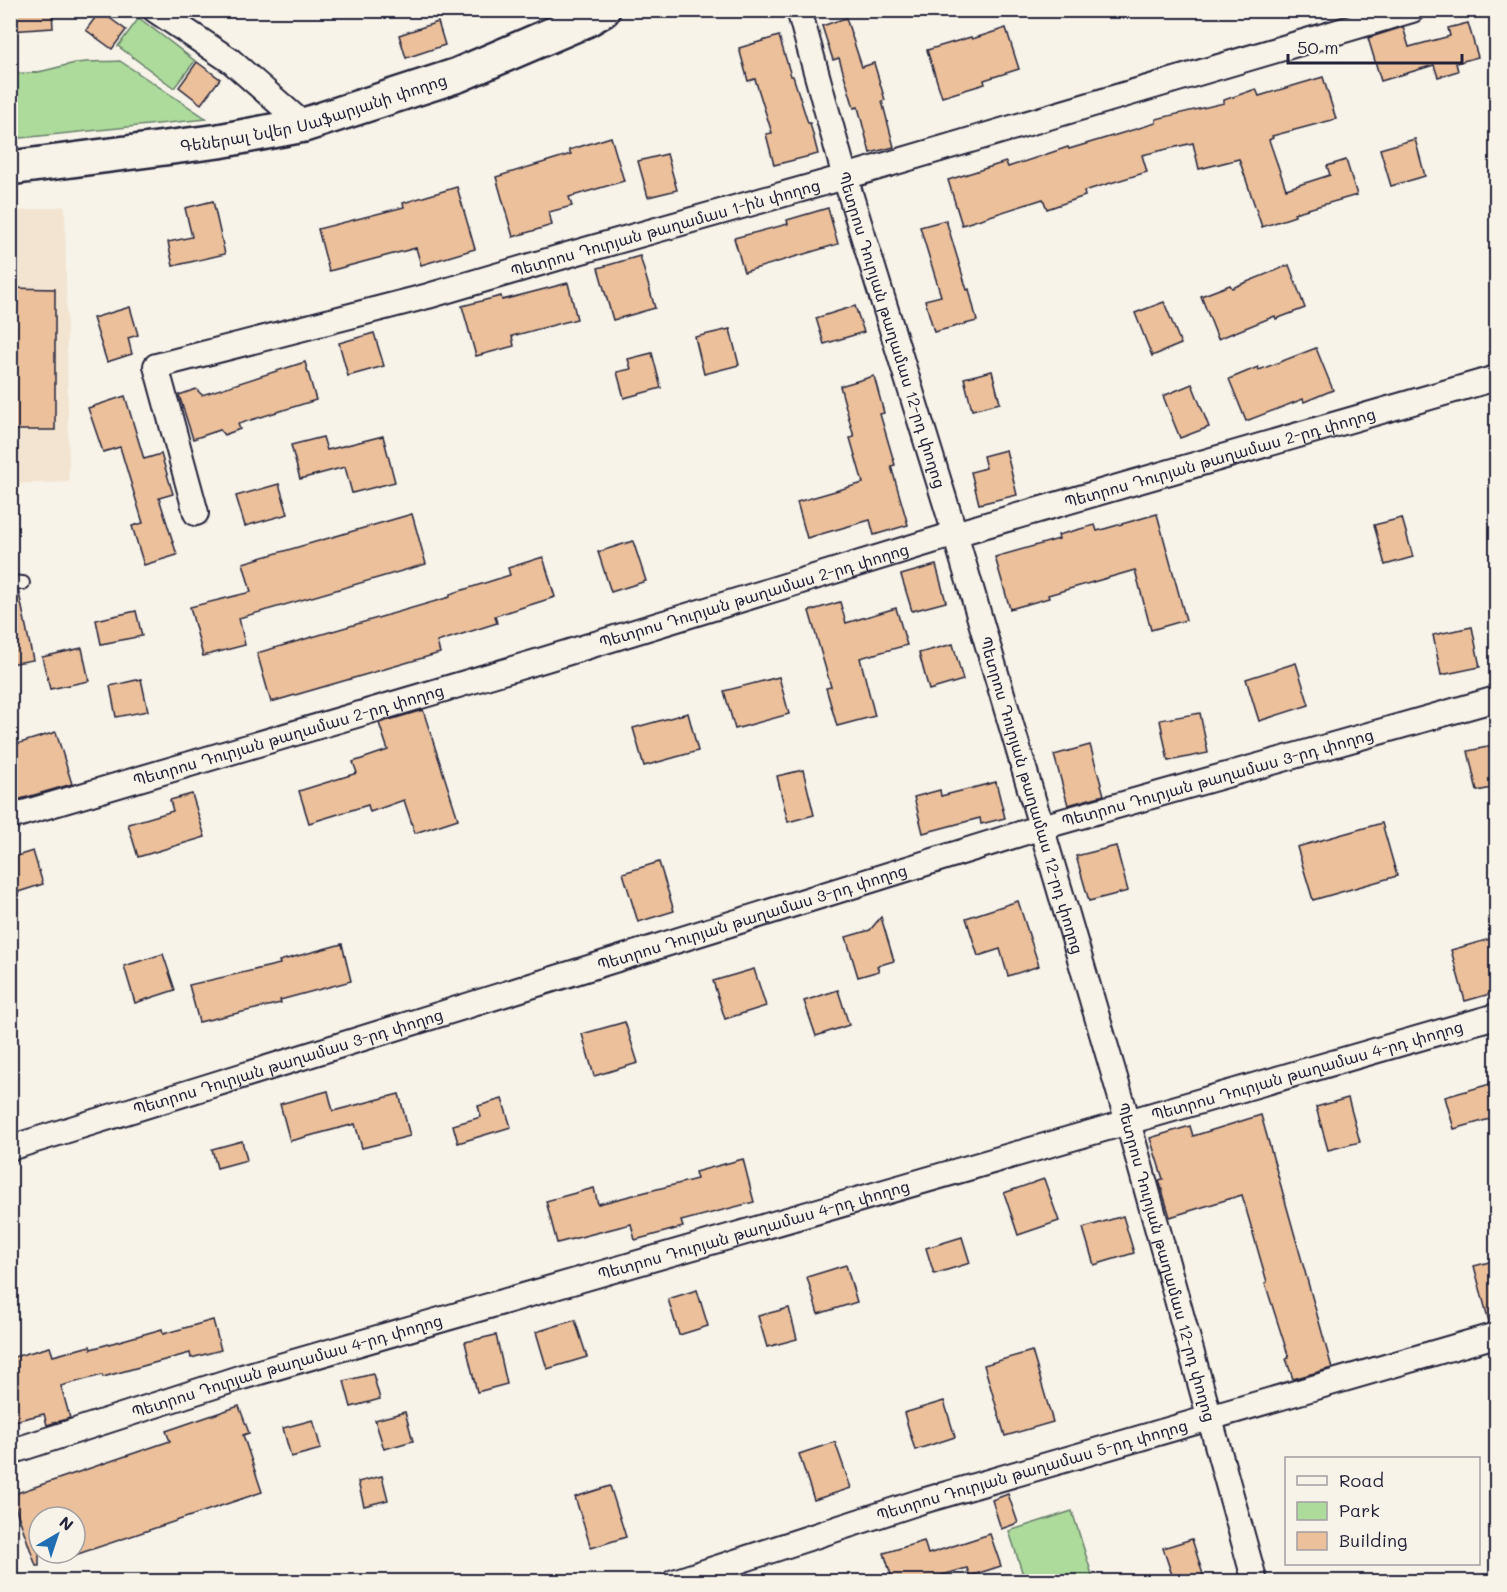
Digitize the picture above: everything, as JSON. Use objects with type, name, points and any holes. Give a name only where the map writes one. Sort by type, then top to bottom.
[{"type":"main road","name":"Գեներալ Նվեր Սաֆարյանի փողոց","points":[[10,168],[219,141],[304,125],[458,75],[586,20],[603,10]]},
{"type":"street","points":[[155,10],[231,61],[304,125]]},
{"type":"street","name":"Պետրոս Դուրյան թաղամաս 12-րդ փողոց","points":[[799,10],[845,177],[955,534],[1128,1122],[1255,1581]]},
{"type":"street","name":"Պետրոս Դուրյան թաղամաս 1-ին փողոց","points":[[196,513],[156,366],[428,296],[845,177],[1412,10]]},
{"type":"street","name":"Պետրոս Դուրյան թաղամաս 2-րդ փողոց","points":[[10,817],[543,660],[955,534],[1497,378]]},
{"type":"street","name":"Պետրոս Դուրյան թաղամաս 3-րդ փողոց","points":[[10,1148],[1042,827],[1497,699]]},
{"type":"street","name":"Պետրոս Դուրյան թաղամաս 4-րդ փողոց","points":[[10,1452],[242,1377],[1497,1016]]},
{"type":"street","name":"Պետրոս Դուրյան թաղամաս 5-րդ փողոց","points":[[674,1581],[919,1502],[1497,1335]]},
{"type":"shaded area","points":[[65,206],[69,482],[11,484],[10,212]]},
{"type":"green space","points":[[139,18],[195,61],[174,88],[118,46]]},
{"type":"green space","points":[[120,61],[207,119],[11,139],[11,72],[28,73],[76,63]]},
{"type":"green space","points":[[1072,1511],[1094,1581],[1025,1581],[1009,1531]]},
{"type":"building","points":[[10,10],[52,10],[53,28],[10,31]]},
{"type":"building","points":[[100,11],[126,30],[112,49],[86,30]]},
{"type":"building","points":[[846,18],[862,67],[874,63],[885,100],[882,101],[894,147],[870,153],[858,107],[854,108],[839,58],[833,60],[822,26]]},
{"type":"building","points":[[438,22],[445,45],[406,58],[399,35]]},
{"type":"building","points":[[1468,23],[1478,57],[1456,63],[1458,71],[1438,77],[1434,65],[1381,81],[1368,38],[1403,27],[1409,47],[1450,36],[1448,28]]},
{"type":"building","points":[[1006,28],[1019,69],[984,80],[985,84],[942,97],[927,50]]},
{"type":"building","points":[[779,36],[791,76],[793,76],[808,123],[810,123],[818,154],[774,165],[766,134],[772,133],[755,79],[748,81],[739,48]]},
{"type":"building","points":[[197,62],[220,79],[201,104],[179,87]]},
{"type":"building","points":[[1323,77],[1336,119],[1272,136],[1273,138],[1269,140],[1286,189],[1330,175],[1327,166],[1346,160],[1357,195],[1294,213],[1295,216],[1262,227],[1239,159],[1199,169],[1193,143],[1142,155],[1147,172],[1084,191],[1085,196],[1047,209],[1043,199],[962,225],[948,180],[1006,162],[1008,167],[1068,147],[1069,149],[1156,123],[1156,119],[1224,103],[1224,100],[1256,89],[1259,96]]},
{"type":"building","points":[[611,137],[624,181],[569,197],[572,206],[549,212],[552,225],[513,237],[496,177],[571,154],[569,150]]},
{"type":"building","points":[[1415,139],[1425,176],[1391,186],[1380,149]]},
{"type":"building","points":[[667,154],[677,190],[648,197],[638,161]]},
{"type":"building","points":[[457,187],[475,249],[421,265],[416,248],[329,271],[318,229],[404,207],[403,203]]},
{"type":"building","points":[[213,201],[225,254],[173,266],[168,242],[192,237],[185,208]]},
{"type":"building","points":[[828,208],[838,244],[744,272],[734,238],[788,224],[787,220]]},
{"type":"building","points":[[946,220],[977,321],[934,332],[925,300],[941,296],[920,227]]},
{"type":"building","points":[[640,256],[655,308],[613,320],[598,268]]},
{"type":"building","points":[[1289,265],[1305,308],[1276,319],[1275,316],[1218,339],[1201,296],[1230,285],[1232,288]]},
{"type":"building","points":[[568,283],[577,319],[512,336],[514,346],[476,356],[462,306],[501,296],[502,300]]},
{"type":"building","points":[[10,288],[55,289],[55,430],[10,430]]},
{"type":"building","points":[[1164,302],[1181,344],[1152,356],[1135,313]]},
{"type":"building","points":[[855,306],[864,332],[824,344],[816,318]]},
{"type":"building","points":[[130,307],[138,335],[128,338],[132,354],[107,362],[93,318]]},
{"type":"building","points":[[730,329],[739,365],[704,374],[695,337]]},
{"type":"building","points":[[374,333],[384,366],[348,376],[339,343]]},
{"type":"building","points":[[1316,348],[1333,390],[1246,421],[1229,379]]},
{"type":"building","points":[[652,353],[661,388],[624,398],[617,372],[631,369],[628,359]]},
{"type":"building","points":[[305,362],[316,400],[238,424],[240,429],[224,435],[220,430],[193,439],[179,395],[196,389],[202,395]]},
{"type":"building","points":[[992,371],[1000,403],[972,410],[964,378]]},
{"type":"building","points":[[874,376],[884,413],[880,414],[895,465],[891,466],[908,525],[874,535],[870,520],[807,538],[797,502],[863,483],[850,438],[854,437],[840,386]]},
{"type":"building","points":[[1192,384],[1209,427],[1180,438],[1163,396]]},
{"type":"building","points":[[125,396],[144,459],[161,454],[173,494],[159,498],[177,555],[144,565],[132,526],[143,523],[120,447],[103,452],[88,408]]},
{"type":"building","points":[[383,436],[395,482],[352,493],[345,467],[300,479],[291,445],[323,437],[327,450]]},
{"type":"building","points":[[1006,450],[1017,495],[979,504],[971,472],[986,468],[983,456]]},
{"type":"building","points":[[279,484],[288,514],[245,526],[236,496]]},
{"type":"building","points":[[412,514],[426,564],[239,618],[245,645],[203,656],[190,607],[251,592],[243,563]]},
{"type":"building","points":[[1157,514],[1186,620],[1151,630],[1135,570],[1048,595],[1049,598],[1010,609],[995,557],[1059,539],[1058,535],[1095,525],[1097,531]]},
{"type":"building","points":[[1402,518],[1413,557],[1385,565],[1374,525]]},
{"type":"building","points":[[633,541],[646,581],[611,592],[598,552]]},
{"type":"building","points":[[543,557],[555,597],[495,616],[497,623],[437,642],[440,653],[271,702],[257,653],[450,597],[450,594],[510,575],[508,568]]},
{"type":"building","points":[[936,565],[946,602],[912,611],[901,575]]},
{"type":"building","points":[[19,593],[33,660],[10,664],[10,594]]},
{"type":"building","points":[[840,602],[846,623],[896,608],[907,645],[860,658],[875,716],[837,726],[826,688],[831,687],[809,611]]},
{"type":"building","points":[[136,611],[142,636],[101,644],[96,620]]},
{"type":"building","points":[[1472,627],[1480,667],[1441,675],[1433,635]]},
{"type":"building","points":[[953,644],[963,680],[929,690],[919,653]]},
{"type":"building","points":[[82,648],[89,681],[50,689],[42,657]]},
{"type":"building","points":[[1296,663],[1309,705],[1259,721],[1246,679]]},
{"type":"building","points":[[779,677],[789,714],[735,729],[724,691]]},
{"type":"building","points":[[141,679],[148,711],[116,717],[110,686]]},
{"type":"building","points":[[423,710],[458,819],[415,833],[404,800],[370,812],[368,805],[309,823],[299,791],[357,773],[353,762],[388,750],[379,723]]},
{"type":"building","points":[[688,713],[698,751],[644,766],[633,728]]},
{"type":"building","points":[[1200,713],[1208,753],[1168,761],[1160,720]]},
{"type":"building","points":[[56,732],[72,784],[10,802],[10,746]]},
{"type":"building","points":[[1090,745],[1104,795],[1068,805],[1054,755]]},
{"type":"building","points":[[1497,745],[1497,787],[1477,791],[1468,751]]},
{"type":"building","points":[[803,770],[814,815],[788,822],[777,776]]},
{"type":"building","points":[[996,782],[1005,818],[981,824],[980,818],[923,833],[914,797],[940,790],[941,796]]},
{"type":"building","points":[[192,794],[205,837],[138,857],[128,824],[173,811],[170,800]]},
{"type":"building","points":[[1382,823],[1397,876],[1313,900],[1297,847]]},
{"type":"building","points":[[1116,846],[1128,891],[1089,901],[1076,856]]},
{"type":"building","points":[[33,851],[43,884],[15,893],[10,881],[10,858]]},
{"type":"building","points":[[659,862],[674,911],[638,922],[623,873]]},
{"type":"building","points":[[1018,901],[1039,966],[1008,976],[1000,949],[978,956],[966,918]]},
{"type":"building","points":[[881,917],[894,961],[877,966],[879,971],[858,977],[846,937],[870,930]]},
{"type":"building","points":[[1497,937],[1497,992],[1465,1001],[1451,950]]},
{"type":"building","points":[[342,944],[351,981],[280,1000],[281,1003],[199,1022],[189,985],[280,964],[279,961]]},
{"type":"building","points":[[163,954],[175,990],[135,1003],[124,966]]},
{"type":"building","points":[[754,969],[766,1006],[725,1019],[713,981]]},
{"type":"building","points":[[838,990],[849,1025],[816,1036],[804,1001]]},
{"type":"building","points":[[625,1022],[638,1063],[594,1076],[582,1034]]},
{"type":"building","points":[[1497,1082],[1497,1117],[1454,1129],[1445,1097]]},
{"type":"building","points":[[328,1091],[333,1111],[399,1094],[410,1136],[362,1148],[355,1124],[290,1141],[280,1104]]},
{"type":"building","points":[[1348,1098],[1360,1142],[1328,1150],[1316,1107]]},
{"type":"building","points":[[502,1099],[511,1127],[458,1143],[453,1125],[481,1117],[478,1106]]},
{"type":"building","points":[[1261,1115],[1332,1368],[1293,1379],[1242,1195],[1170,1217],[1159,1180],[1163,1179],[1150,1138],[1190,1126],[1193,1136]]},
{"type":"building","points":[[242,1141],[247,1160],[217,1168],[212,1149]]},
{"type":"building","points":[[743,1159],[754,1202],[681,1221],[683,1227],[635,1240],[631,1224],[557,1243],[546,1201],[594,1188],[598,1204],[697,1179],[695,1172]]},
{"type":"building","points":[[1044,1179],[1059,1221],[1018,1235],[1004,1193]]},
{"type":"building","points":[[1123,1216],[1134,1253],[1094,1265],[1083,1228]]},
{"type":"building","points":[[962,1237],[970,1263],[934,1274],[926,1248]]},
{"type":"building","points":[[1497,1260],[1497,1321],[1489,1322],[1474,1266]]},
{"type":"building","points":[[846,1265],[857,1302],[818,1314],[807,1277]]},
{"type":"building","points":[[697,1290],[708,1326],[679,1335],[668,1299]]},
{"type":"building","points":[[789,1308],[797,1339],[767,1347],[758,1316]]},
{"type":"building","points":[[213,1320],[221,1350],[191,1358],[190,1353],[61,1386],[70,1418],[47,1425],[44,1414],[10,1422],[10,1358],[50,1347],[53,1356],[90,1346],[91,1349],[162,1329],[163,1334]]},
{"type":"building","points":[[575,1320],[587,1357],[547,1369],[536,1332]]},
{"type":"building","points":[[496,1335],[507,1384],[477,1392],[465,1342]]},
{"type":"building","points":[[1032,1351],[1053,1422],[1005,1436],[984,1365]]},
{"type":"building","points":[[373,1374],[380,1399],[351,1407],[344,1381]]},
{"type":"building","points":[[944,1401],[955,1437],[915,1450],[904,1413]]},
{"type":"building","points":[[239,1406],[249,1433],[243,1435],[262,1492],[87,1551],[87,1505],[27,1505],[27,1540],[11,1495],[170,1441],[166,1431]]},
{"type":"building","points":[[405,1412],[413,1441],[384,1449],[375,1420]]},
{"type":"building","points":[[313,1420],[321,1449],[291,1457],[283,1428]]},
{"type":"building","points":[[835,1442],[851,1488],[814,1500],[799,1454]]},
{"type":"building","points":[[382,1476],[388,1500],[364,1506],[358,1482]]},
{"type":"building","points":[[610,1486],[626,1537],[591,1548],[575,1497]]},
{"type":"building","points":[[1008,1494],[1018,1523],[1001,1529],[992,1500]]},
{"type":"building","points":[[990,1534],[1001,1566],[970,1576],[967,1568],[922,1581],[893,1581],[884,1553],[924,1541],[928,1554]]},
{"type":"building","points":[[1192,1539],[1205,1581],[1174,1581],[1163,1548]]}]
